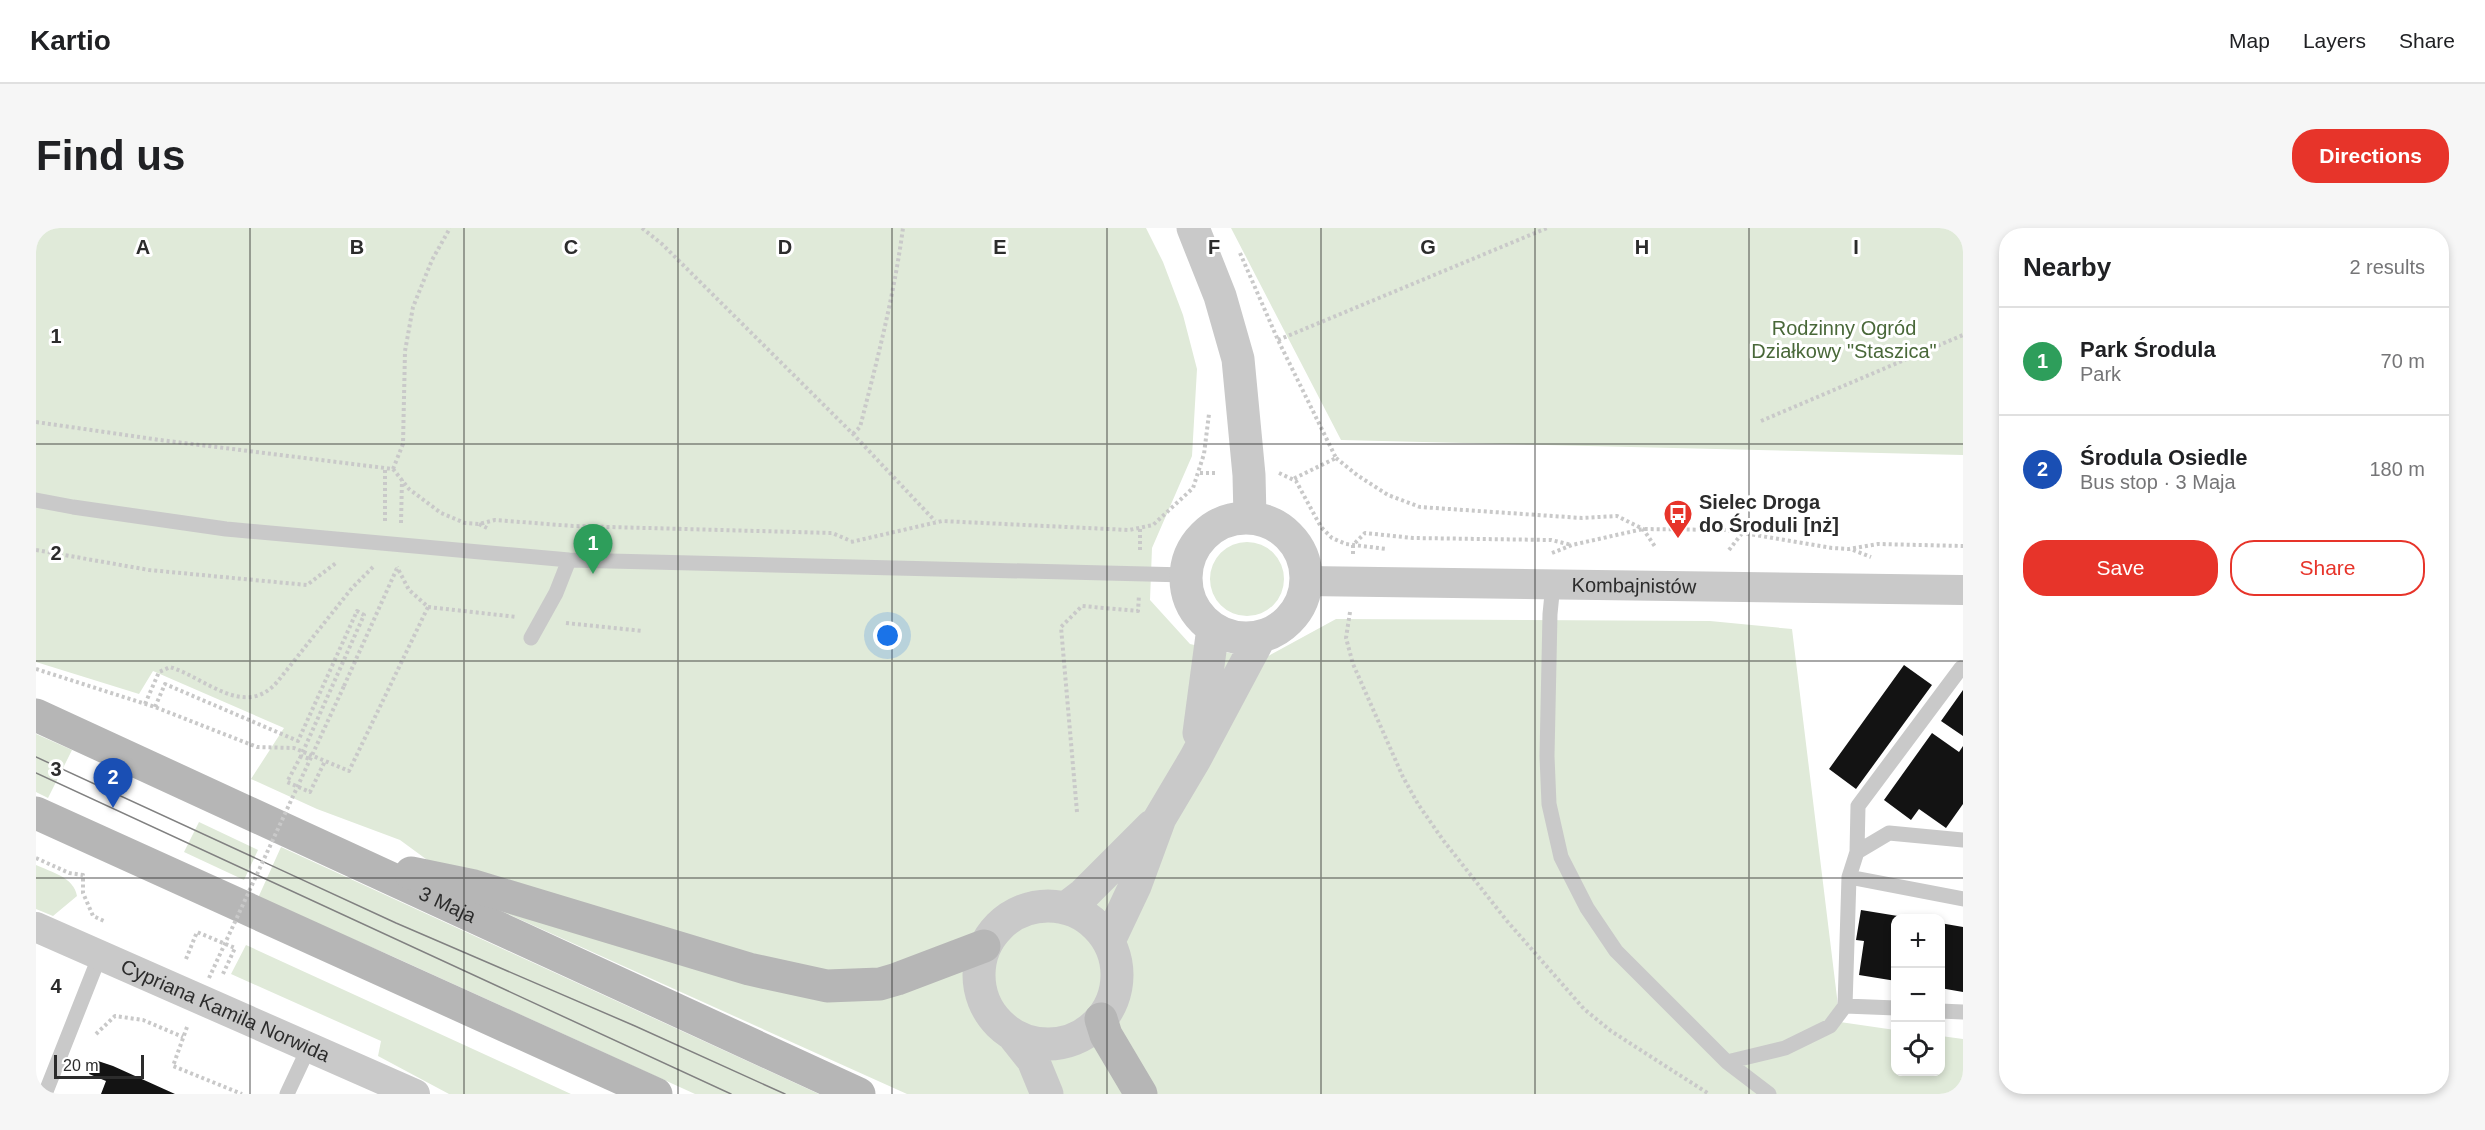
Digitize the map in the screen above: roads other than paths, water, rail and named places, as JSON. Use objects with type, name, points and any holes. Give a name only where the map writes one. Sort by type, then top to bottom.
[{"type":"main road","name":"3 Maja","points":[[36,715],[859,1094]]},
{"type":"main road","points":[[36,813],[656,1094]]},
{"type":"main road","points":[[355,862],[474,886],[749,969],[827,986],[880,984],[984,946]]},
{"type":"main road","points":[[1101,1019],[1106,1035],[1141,1094]]},
{"type":"street","points":[[1193,228],[1220,296],[1238,359],[1249,475],[1250,517]]},
{"type":"street","points":[[1250,517],[1271,523],[1289,538],[1304,557],[1306,581],[1302,602],[1290,620],[1276,631],[1260,637],[1244,639],[1213,628],[1198,612],[1188,597],[1185,574],[1191,552],[1205,535],[1228,521],[1250,517]]},
{"type":"street","name":"Kombajnistów","points":[[1306,581],[1963,590]]},
{"type":"street","points":[[1195,759],[1208,682],[1213,628]]},
{"type":"street","points":[[1109,941],[1135,886],[1160,818],[1195,759],[1260,637]]},
{"type":"street","points":[[1067,907],[1091,888],[1160,818]]},
{"type":"street","points":[[1013,1035],[1034,1044],[1054,1044],[1075,1039],[1089,1032],[1101,1019],[1112,999],[1116,979],[1115,960],[1109,941],[1085,913],[1067,907],[1040,904],[1019,911],[1001,926],[984,946],[979,961],[978,981],[982,999],[993,1018],[1013,1035],[1033,1060],[1047,1094]]},
{"type":"street","name":"Cypriana Kamila Norwida","points":[[36,927],[415,1094]]},
{"type":"street","points":[[1060,1094],[1075,1039]]},
{"type":"lane","points":[[36,500],[226,529],[569,560],[1140,575],[1185,574]]},
{"type":"lane","points":[[531,638],[556,593],[569,560]]},
{"type":"lane","points":[[1553,584],[1550,614],[1547,744],[1549,804],[1561,857],[1587,908],[1616,951],[1727,1062],[1769,1094]]},
{"type":"lane","points":[[1727,1062],[1785,1048],[1830,1026],[1845,1006],[1849,877],[1857,852],[1858,806],[1961,668]]},
{"type":"lane","points":[[1857,852],[1889,834],[1960,835]]},
{"type":"lane","points":[[1849,877],[1963,899]]},
{"type":"lane","points":[[45,1094],[100,955]]},
{"type":"lane","points":[[1845,1006],[1891,1008]]},
{"type":"lane","points":[[1945,1011],[1963,1012]]},
{"type":"lane","points":[[287,1094],[309,1047]]},
{"type":"tram line","points":[[36,757],[396,923],[635,1026],[785,1094]]},
{"type":"tram line","points":[[36,773],[731,1094]]},
{"type":"place","name":"Sielec Droga do Środuli [nż]","points":[[1678,540]]},
{"type":"place","name":"Park Środula","points":[[593,574]]},
{"type":"place","name":"Środula Osiedle","points":[[113,808]]},
{"type":"park label","name":"Rodzinny Ogród Działkowy \"Staszica\"","points":[[1844,340]]}]
